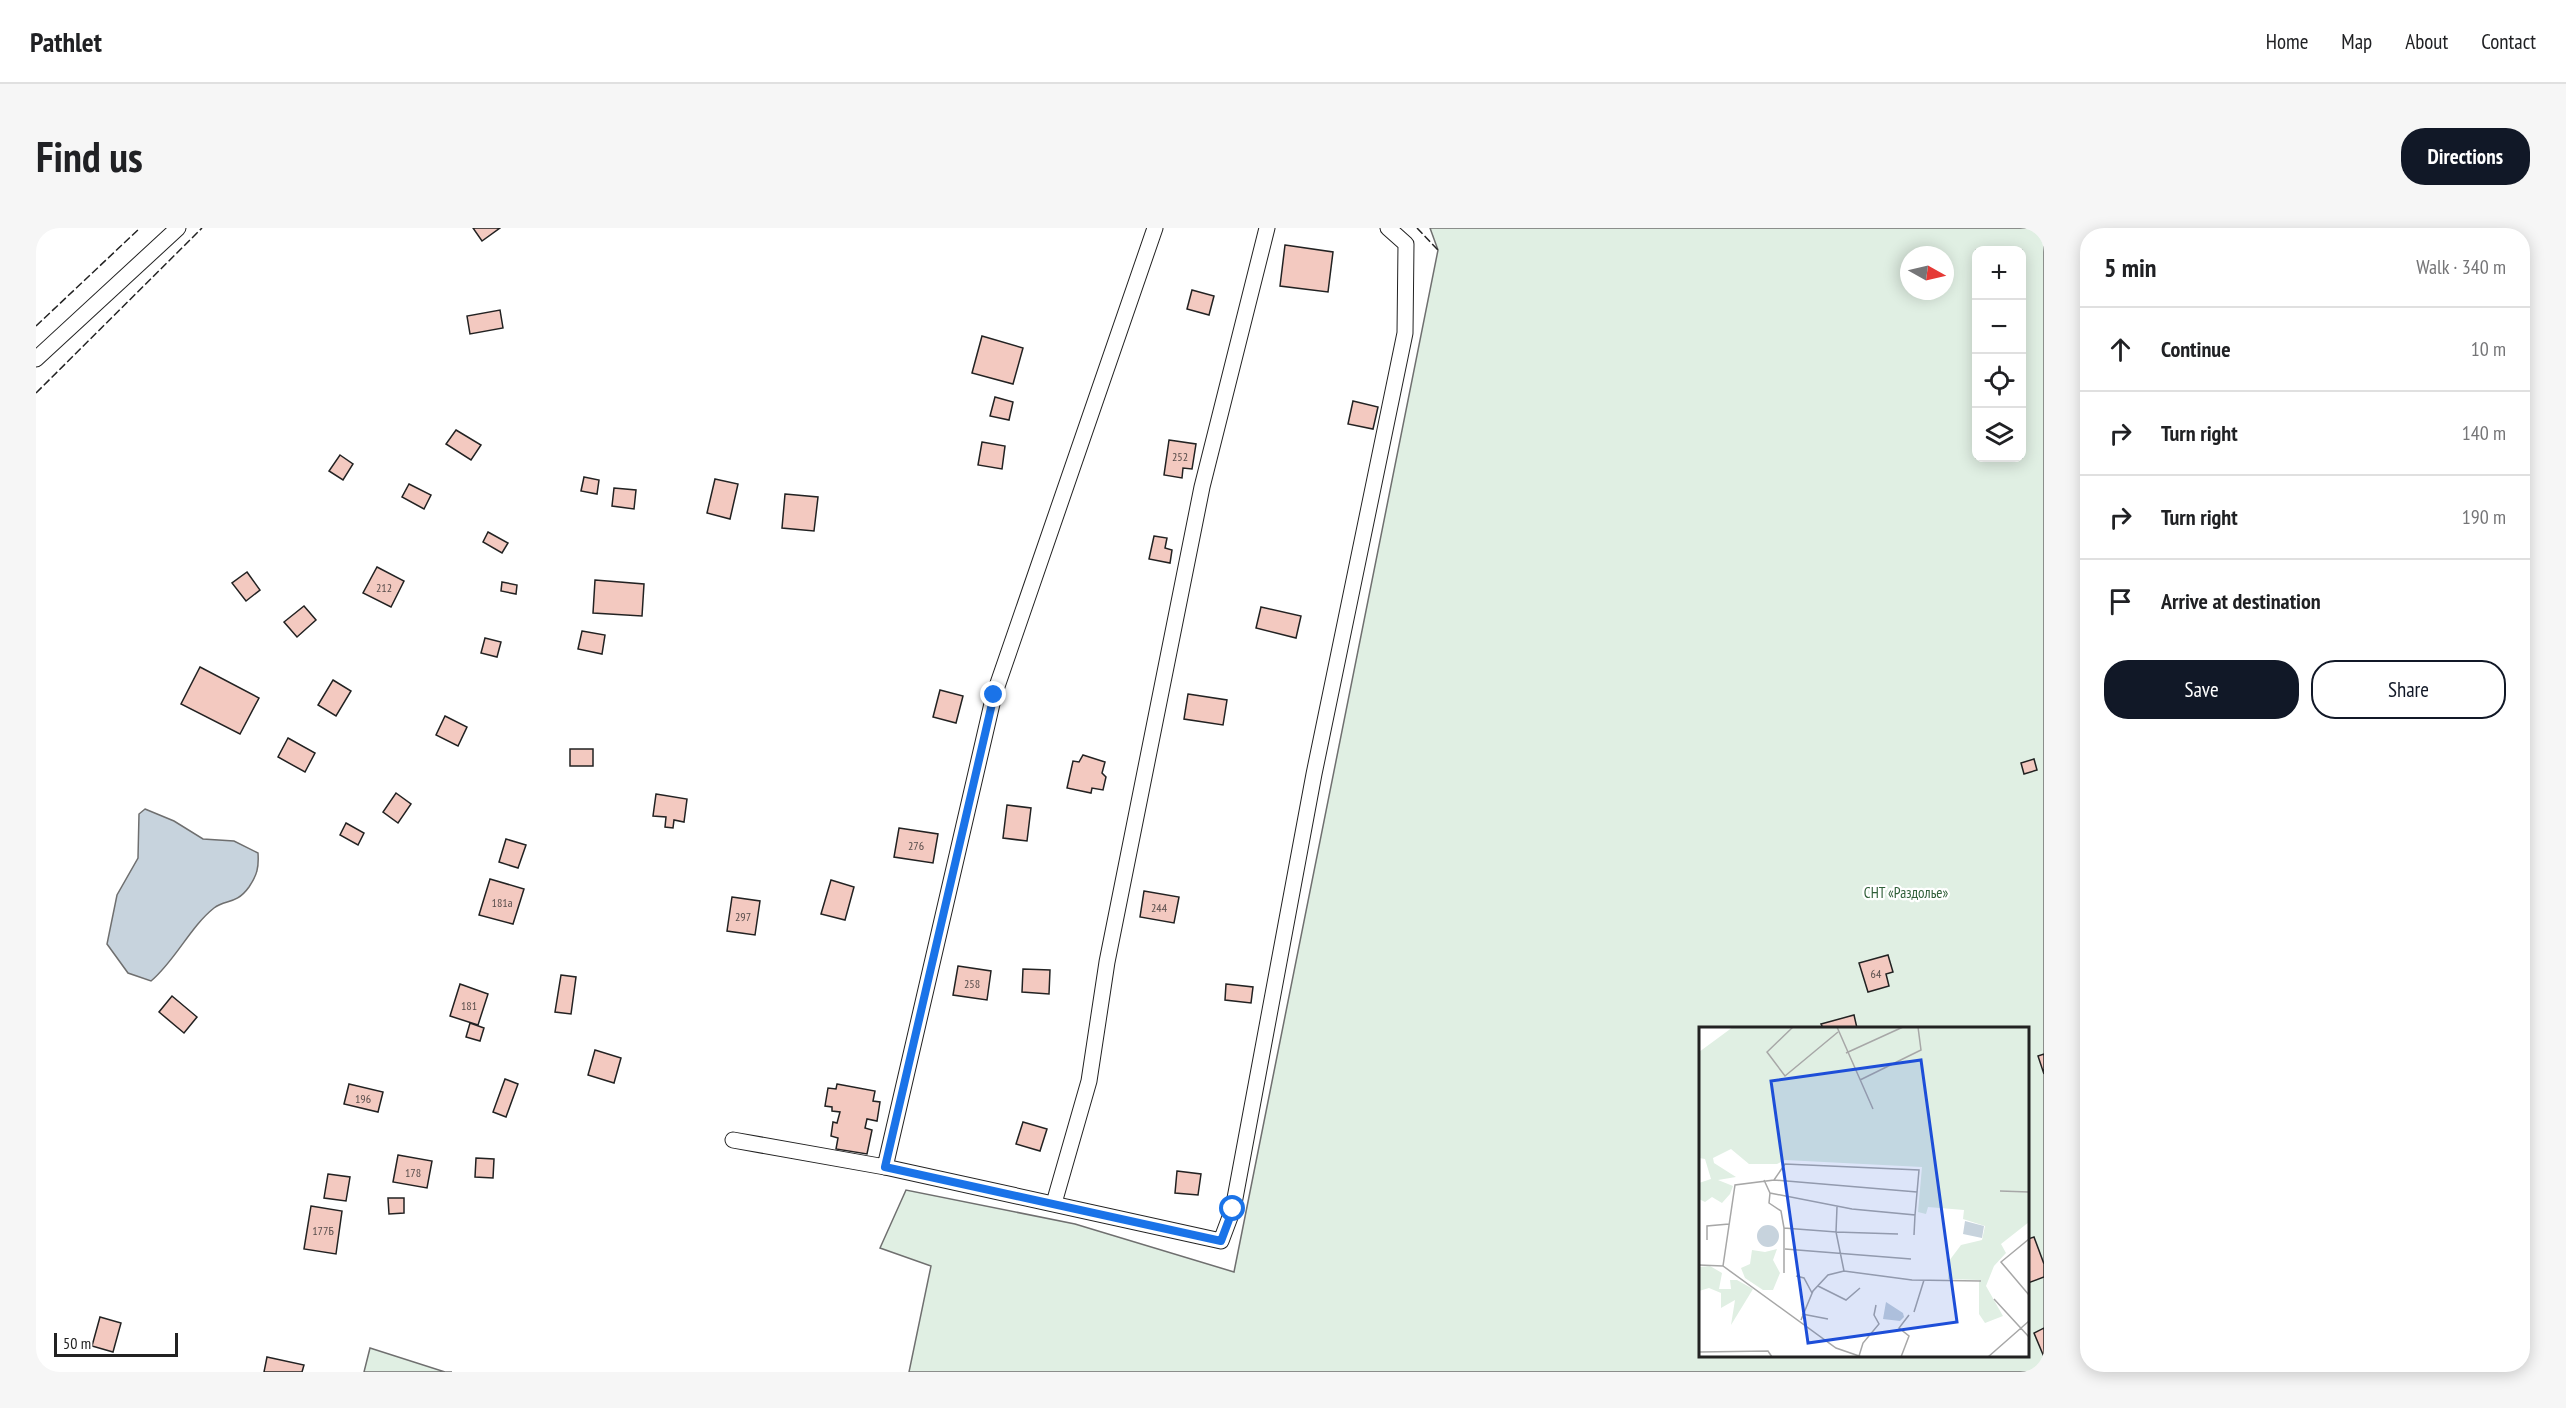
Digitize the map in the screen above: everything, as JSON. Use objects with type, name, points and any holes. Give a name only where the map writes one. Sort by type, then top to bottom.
[{"type":"street","points":[[36,358],[178,228]]},
{"type":"street","points":[[885,1167],[994,695],[1155,228]]},
{"type":"street","points":[[1054,1203],[1089,1082],[1107,962],[1202,487],[1267,228]]},
{"type":"street","points":[[733,1140],[885,1167],[1221,1241],[1233,1209],[1314,774],[1405,333],[1406,244],[1388,228]]},
{"type":"green space","name":"СНТ «Раздолье»","points":[[1430,228],[2044,228],[2044,1372],[909,1372],[931,1266],[880,1248],[906,1190],[1075,1224],[1234,1272],[1438,250]]},
{"type":"green space","points":[[370,1348],[445,1372],[364,1372]]},
{"type":"shaded area","points":[[145,809],[174,821],[203,839],[234,841],[258,853],[256,875],[244,893],[240,897],[218,905],[205,916],[168,964],[151,981],[128,973],[107,944],[117,895],[138,858],[139,814]]},
{"type":"building","points":[[473,228],[500,228],[482,241]]},
{"type":"building","points":[[1285,245],[1333,252],[1328,292],[1280,286]]},
{"type":"building","points":[[1192,290],[1214,296],[1209,315],[1187,309]]},
{"type":"building","points":[[500,310],[503,328],[470,334],[467,316]]},
{"type":"building","points":[[982,336],[1023,348],[1013,384],[972,373]]},
{"type":"building","points":[[995,397],[1013,402],[1009,420],[990,416]]},
{"type":"building","points":[[1353,401],[1378,407],[1373,429],[1348,424]]},
{"type":"building","points":[[456,430],[481,445],[471,460],[446,444]]},
{"type":"building","points":[[1169,440],[1196,444],[1192,469],[1183,468],[1182,478],[1164,475]]},
{"type":"building","points":[[982,442],[1005,446],[1002,469],[978,465]]},
{"type":"building","points":[[340,455],[353,464],[343,480],[329,471]]},
{"type":"building","points":[[584,477],[599,480],[597,494],[581,491]]},
{"type":"building","points":[[715,479],[738,484],[730,519],[707,513]]},
{"type":"building","points":[[409,484],[431,495],[424,509],[402,497]]},
{"type":"building","points":[[614,488],[636,490],[634,509],[612,506]]},
{"type":"building","points":[[785,494],[818,497],[814,531],[782,528]]},
{"type":"building","points":[[488,532],[508,543],[502,553],[483,542]]},
{"type":"building","points":[[1154,536],[1167,538],[1165,548],[1172,550],[1170,563],[1149,559]]},
{"type":"building","points":[[377,567],[404,581],[391,607],[363,593]]},
{"type":"building","points":[[247,572],[260,590],[246,601],[232,583]]},
{"type":"building","points":[[595,580],[644,584],[642,616],[593,613]]},
{"type":"building","points":[[502,582],[517,585],[516,594],[501,591]]},
{"type":"building","points":[[304,606],[316,620],[297,637],[284,622]]},
{"type":"building","points":[[1261,607],[1301,616],[1296,638],[1256,628]]},
{"type":"building","points":[[582,631],[605,635],[602,654],[578,649]]},
{"type":"building","points":[[485,638],[501,642],[497,657],[481,653]]},
{"type":"building","points":[[200,667],[259,698],[240,734],[181,704]]},
{"type":"building","points":[[333,680],[351,691],[336,716],[318,705]]},
{"type":"building","points":[[940,690],[963,696],[956,723],[933,717]]},
{"type":"building","points":[[1188,694],[1227,700],[1223,725],[1184,719]]},
{"type":"building","points":[[445,716],[467,727],[458,746],[436,735]]},
{"type":"building","points":[[288,738],[315,753],[305,772],[278,757]]},
{"type":"building","points":[[570,749],[593,749],[593,766],[570,766]]},
{"type":"building","points":[[1083,755],[1105,762],[1102,773],[1106,777],[1103,790],[1092,788],[1091,793],[1067,788],[1073,761],[1079,762]]},
{"type":"building","points":[[2034,759],[2037,770],[2024,774],[2021,763]]},
{"type":"building","points":[[396,793],[411,804],[398,823],[383,812]]},
{"type":"building","points":[[656,794],[687,799],[684,822],[674,820],[673,828],[665,827],[666,817],[653,816]]},
{"type":"building","points":[[1007,805],[1031,808],[1027,841],[1003,838]]},
{"type":"building","points":[[346,823],[364,833],[358,845],[340,835]]},
{"type":"building","points":[[899,828],[938,834],[933,863],[894,857]]},
{"type":"building","points":[[506,839],[526,845],[518,868],[499,862]]},
{"type":"building","points":[[490,879],[524,889],[513,924],[479,915]]},
{"type":"building","points":[[831,880],[854,887],[845,920],[821,914]]},
{"type":"building","points":[[1144,891],[1179,897],[1174,923],[1140,917]]},
{"type":"building","points":[[732,897],[760,901],[755,935],[727,931]]},
{"type":"building","points":[[1888,955],[1893,972],[1886,974],[1889,986],[1868,992],[1859,963]]},
{"type":"building","points":[[958,966],[991,971],[987,1000],[953,995]]},
{"type":"building","points":[[1023,969],[1050,970],[1049,994],[1022,992]]},
{"type":"building","points":[[561,975],[576,977],[571,1014],[555,1012]]},
{"type":"building","points":[[460,984],[488,994],[478,1025],[450,1016]]},
{"type":"building","points":[[1226,984],[1253,987],[1251,1003],[1225,1000]]},
{"type":"building","points":[[172,996],[197,1017],[184,1033],[159,1012]]},
{"type":"building","points":[[1854,1015],[1857,1027],[1822,1027],[1821,1024]]},
{"type":"building","points":[[470,1023],[484,1028],[480,1041],[466,1037]]},
{"type":"building","points":[[595,1050],[621,1058],[614,1083],[588,1075]]},
{"type":"building","points":[[2044,1054],[2044,1074],[2038,1056]]},
{"type":"building","points":[[505,1079],[518,1084],[506,1117],[493,1112]]},
{"type":"building","points":[[349,1084],[383,1092],[378,1112],[344,1104]]},
{"type":"building","points":[[837,1084],[875,1091],[873,1101],[880,1102],[877,1121],[867,1119],[865,1128],[872,1130],[867,1154],[836,1149],[838,1138],[831,1136],[833,1122],[837,1123],[840,1112],[832,1111],[832,1107],[825,1106],[828,1088],[836,1089]]},
{"type":"building","points":[[1023,1122],[1047,1129],[1040,1151],[1016,1144]]},
{"type":"building","points":[[398,1155],[432,1161],[427,1188],[393,1182]]},
{"type":"building","points":[[476,1158],[494,1159],[493,1178],[475,1177]]},
{"type":"building","points":[[1177,1171],[1201,1174],[1198,1195],[1175,1193]]},
{"type":"building","points":[[328,1174],[350,1177],[346,1201],[324,1198]]},
{"type":"building","points":[[388,1198],[404,1198],[404,1213],[389,1214]]},
{"type":"building","points":[[311,1206],[342,1211],[336,1254],[304,1249]]},
{"type":"building","points":[[2034,1237],[2044,1264],[2044,1277],[2029,1283],[2029,1239]]},
{"type":"building","points":[[100,1317],[121,1323],[113,1352],[92,1346]]},
{"type":"building","points":[[2044,1328],[2044,1357],[2034,1333]]},
{"type":"building","points":[[267,1357],[304,1365],[302,1372],[264,1372]]},
{"type":"fence","points":[[36,326],[140,228]]},
{"type":"fence","points":[[36,393],[202,228]]},
{"type":"fence","points":[[1417,228],[1438,250]]},
{"type":"route","points":[[994,695],[885,1167],[1221,1241],[1233,1209]]}]
